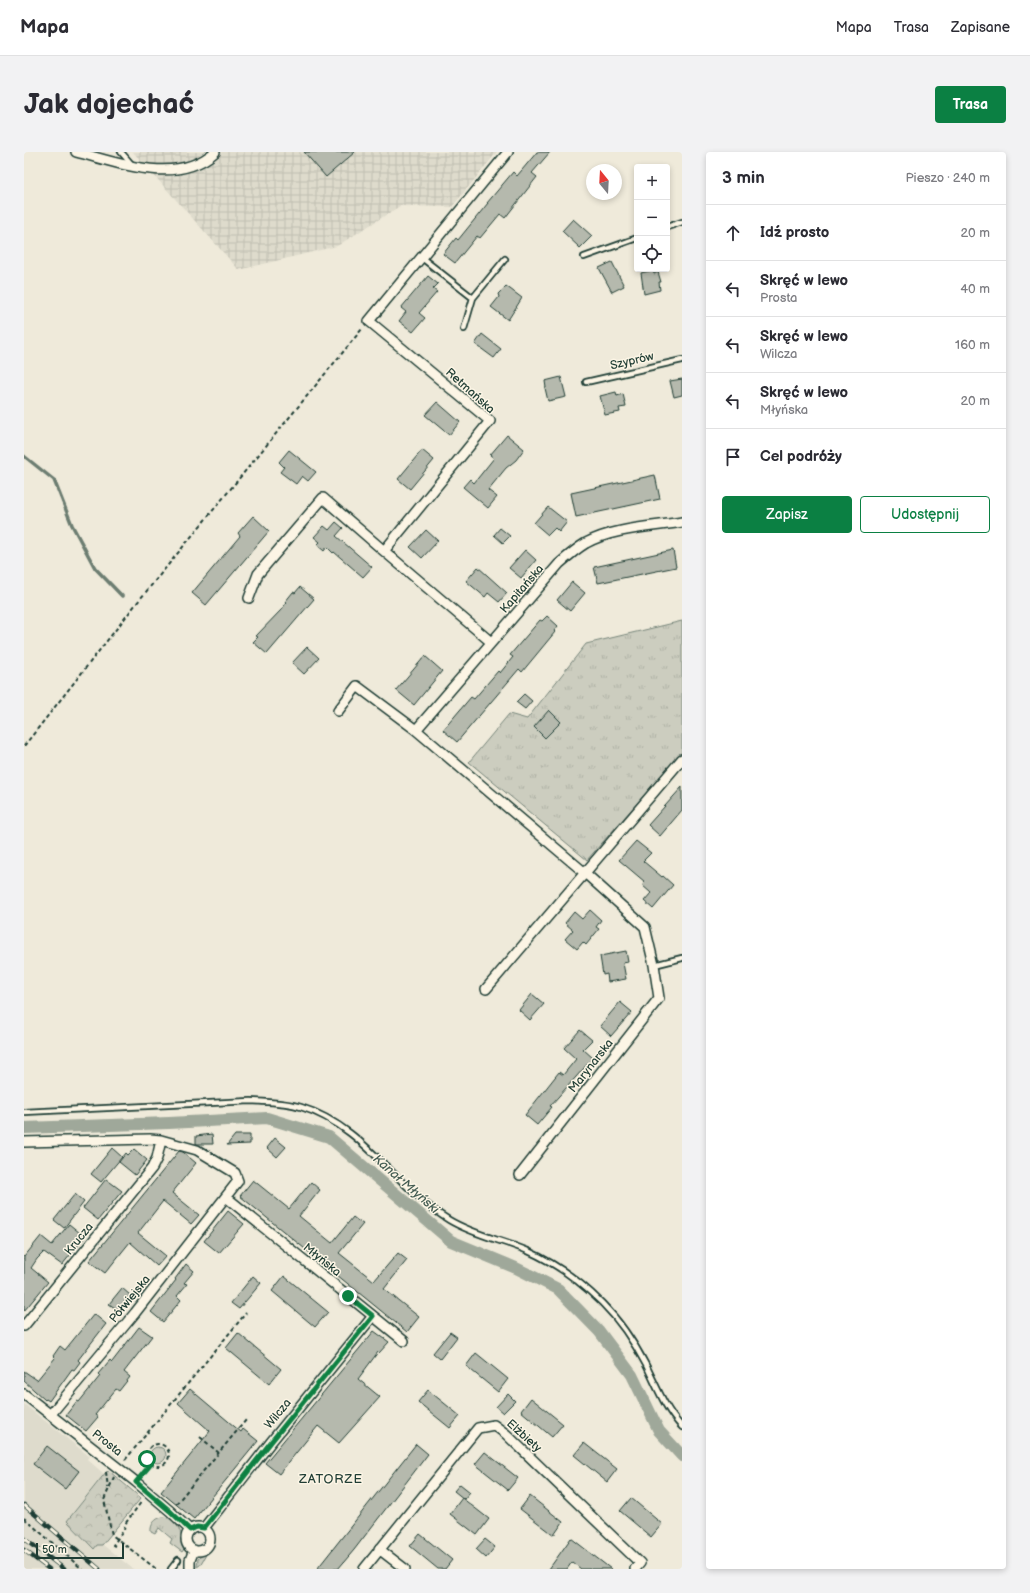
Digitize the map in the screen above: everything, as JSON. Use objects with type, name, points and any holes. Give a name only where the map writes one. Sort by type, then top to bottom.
[{"type":"street","points":[[76,152],[134,167],[155,170],[177,169],[196,164],[205,160],[215,152]]},
{"type":"street","points":[[369,321],[508,152]]},
{"type":"street","name":"Retmańska","points":[[369,321],[490,421],[384,551]]},
{"type":"street","points":[[249,598],[258,574],[323,498],[491,642]]},
{"type":"street","name":"Kapitańska","points":[[416,730],[559,564],[576,550],[588,543],[614,534],[682,522]]},
{"type":"street","points":[[338,711],[357,686],[416,730],[585,873]]},
{"type":"street","points":[[486,988],[682,759]]},
{"type":"street","name":"Marynarska","points":[[520,1176],[659,998],[654,965],[645,927],[585,873]]},
{"type":"street","points":[[24,1142],[161,1140]]},
{"type":"street","name":"Krucza","points":[[24,1326],[152,1168],[157,1158],[161,1140]]},
{"type":"street","name":"Półwiejska","points":[[51,1414],[135,1313],[238,1181],[235,1172],[197,1150],[161,1140]]},
{"type":"street","name":"Młyńska","points":[[226,1197],[404,1341]]},
{"type":"street","name":"Wilcza","points":[[204,1528],[271,1442],[373,1316]]},
{"type":"street","name":"Prosta","points":[[24,1394],[118,1467],[190,1530]]},
{"type":"street","name":"Elżbiety","points":[[364,1569],[478,1428],[494,1425],[506,1434],[640,1563],[635,1569]]},
{"type":"street","points":[[197,1527],[204,1528],[209,1534],[210,1538],[208,1546],[202,1550],[194,1550],[186,1541],[187,1534],[190,1530],[197,1527]]},
{"type":"street","points":[[379,1549],[405,1569]]},
{"type":"street","points":[[190,1569],[190,1560],[194,1550]]},
{"type":"lane","points":[[121,152],[134,167]]},
{"type":"lane","points":[[670,226],[682,222]]},
{"type":"lane","points":[[584,257],[634,239]]},
{"type":"lane","points":[[422,258],[473,298]]},
{"type":"lane","points":[[464,330],[473,298],[505,259]]},
{"type":"lane","name":"Szyprów","points":[[586,382],[682,360]]},
{"type":"lane","points":[[654,965],[682,958]]},
{"type":"lane","points":[[24,1112],[250,1101],[281,1103],[301,1107],[320,1114],[353,1135],[414,1194],[450,1220],[488,1237],[529,1252],[556,1267],[591,1294],[621,1324],[646,1365],[665,1406],[682,1427]]},
{"type":"lane","points":[[170,1569],[178,1560]]},
{"type":"path","points":[[24,746],[136,604],[369,321]]},
{"type":"path","points":[[154,1569],[155,1568],[112,1535],[104,1500],[118,1467],[246,1313]]},
{"type":"path","points":[[170,1511],[246,1420]]},
{"type":"path","points":[[200,1437],[218,1453]]},
{"type":"path","points":[[159,1444],[165,1447],[169,1453],[169,1457],[165,1463],[159,1466],[151,1464],[147,1455],[149,1448],[159,1444]]},
{"type":"path","points":[[136,1482],[151,1464]]},
{"type":"path","points":[[105,1469],[108,1490]]},
{"type":"path","points":[[116,1546],[113,1545],[124,1530],[125,1524],[148,1492]]},
{"type":"path","points":[[24,1518],[82,1569]]},
{"type":"shaded area","points":[[133,152],[497,152],[452,207],[400,206],[337,246],[239,270]]},
{"type":"shaded area","points":[[24,1404],[89,1456],[87,1459],[104,1474],[67,1521],[94,1548],[97,1545],[103,1545],[133,1569],[24,1569]]},
{"type":"green space","points":[[682,621],[682,752],[587,860],[469,762],[509,714],[527,719],[586,644]]},
{"type":"green space","points":[[155,1447],[161,1447],[166,1452],[164,1461],[161,1463],[155,1463],[150,1458],[150,1452]]},
{"type":"green space","points":[[109,1471],[141,1498],[102,1545],[97,1545],[94,1549],[67,1521],[106,1472]]},
{"type":"green space","points":[[163,1517],[173,1521],[179,1528],[184,1549],[182,1552],[170,1543],[172,1539],[159,1528],[155,1534],[151,1532],[151,1527],[154,1522]]},
{"type":"green space","points":[[210,1548],[200,1565],[197,1567],[198,1559]]},
{"type":"building","points":[[304,152],[355,152],[326,177]]},
{"type":"building","points":[[537,152],[550,152],[532,173],[537,177],[505,218],[500,214],[480,238],[477,236],[455,263],[443,254],[456,238],[458,240],[513,172],[517,176]]},
{"type":"building","points":[[573,219],[592,236],[580,248],[562,231]]},
{"type":"building","points":[[612,262],[624,286],[612,292],[599,268]]},
{"type":"building","points":[[654,272],[654,274],[658,272],[661,282],[659,282],[660,290],[644,294],[641,273]]},
{"type":"building","points":[[428,276],[438,284],[433,289],[437,292],[419,313],[425,318],[413,332],[399,321],[406,312],[401,308]]},
{"type":"building","points":[[506,286],[522,298],[508,320],[491,307],[499,297],[498,294]]},
{"type":"building","points":[[482,334],[501,349],[494,358],[475,344]]},
{"type":"building","points":[[561,377],[566,397],[548,401],[545,381]]},
{"type":"building","points":[[682,379],[682,395],[674,397],[670,381]]},
{"type":"building","points":[[616,392],[617,396],[623,394],[626,407],[619,408],[620,412],[605,415],[600,396]]},
{"type":"building","points":[[437,402],[460,422],[449,435],[425,415]]},
{"type":"building","points":[[507,435],[524,449],[516,460],[506,468],[488,490],[497,497],[488,508],[463,487],[470,479],[474,483],[494,458],[490,455]]},
{"type":"building","points":[[289,450],[316,472],[308,481],[302,476],[296,484],[280,472],[284,467],[279,462]]},
{"type":"building","points":[[422,450],[434,460],[410,489],[398,479]]},
{"type":"building","points":[[655,475],[660,499],[576,517],[571,493]]},
{"type":"building","points":[[548,507],[567,522],[559,532],[555,528],[548,535],[534,523]]},
{"type":"building","points":[[253,516],[269,531],[206,605],[192,593],[240,536],[238,533]]},
{"type":"building","points":[[336,522],[343,528],[336,536],[372,567],[363,577],[327,547],[324,551],[317,545],[320,542],[314,537],[324,526],[329,530]]},
{"type":"building","points":[[500,528],[510,536],[503,543],[494,535]]},
{"type":"building","points":[[426,530],[438,541],[422,558],[410,547]]},
{"type":"building","points":[[525,550],[536,560],[521,578],[509,568]]},
{"type":"building","points":[[673,550],[676,567],[598,583],[594,567]]},
{"type":"building","points":[[478,567],[507,593],[499,602],[488,593],[485,597],[466,581]]},
{"type":"building","points":[[572,582],[585,593],[570,611],[557,600]]},
{"type":"building","points":[[300,587],[314,599],[267,654],[253,642],[258,637],[256,636],[282,609],[286,603],[285,602],[293,592],[295,593]]},
{"type":"building","points":[[547,616],[558,626],[554,631],[555,632],[522,672],[519,669],[457,742],[443,730],[471,697],[474,699],[498,671],[500,673],[513,657],[510,655],[540,620],[542,621]]},
{"type":"building","points":[[307,647],[319,658],[304,674],[292,663]]},
{"type":"building","points":[[425,656],[442,671],[414,705],[396,690]]},
{"type":"building","points":[[524,694],[532,701],[525,709],[516,702]]},
{"type":"building","points":[[549,710],[561,722],[545,738],[534,727]]},
{"type":"building","points":[[682,787],[682,810],[660,836],[648,825]]},
{"type":"building","points":[[636,841],[651,853],[643,861],[673,885],[653,909],[644,901],[651,893],[642,885],[645,882],[619,860]]},
{"type":"building","points":[[590,910],[601,920],[596,927],[599,929],[586,945],[583,942],[577,949],[565,939],[573,930],[565,923],[574,912],[582,919]]},
{"type":"building","points":[[626,951],[628,962],[623,963],[626,979],[608,982],[607,974],[603,975],[600,956]]},
{"type":"building","points":[[532,994],[544,1004],[530,1020],[519,1010]]},
{"type":"building","points":[[620,1002],[632,1012],[611,1036],[600,1026]]},
{"type":"building","points":[[580,1030],[592,1040],[583,1049],[593,1058],[550,1106],[552,1107],[537,1125],[525,1115],[559,1072],[563,1075],[576,1059],[564,1048]]},
{"type":"building","points":[[212,1134],[213,1144],[196,1144],[196,1136]]},
{"type":"building","points":[[235,1135],[250,1135],[250,1144],[227,1145]]},
{"type":"building","points":[[275,1138],[286,1147],[277,1157],[267,1148]]},
{"type":"building","points":[[112,1148],[122,1157],[101,1182],[91,1174]]},
{"type":"building","points":[[134,1149],[147,1160],[135,1175],[119,1162],[126,1153],[128,1155]]},
{"type":"building","points":[[179,1151],[183,1152],[196,1163],[172,1193],[199,1215],[191,1224],[163,1201],[138,1233],[166,1256],[157,1266],[130,1242],[105,1273],[89,1261]]},
{"type":"building","points":[[106,1179],[122,1191],[98,1220],[83,1208]]},
{"type":"building","points":[[253,1180],[289,1209],[311,1182],[320,1190],[299,1216],[332,1243],[353,1217],[363,1224],[339,1253],[374,1281],[398,1253],[407,1260],[384,1289],[419,1317],[407,1332],[240,1196]]},
{"type":"building","points":[[75,1194],[84,1202],[64,1228],[54,1220]]},
{"type":"building","points":[[228,1211],[244,1224],[219,1253],[204,1241]]},
{"type":"building","points":[[69,1224],[85,1237],[62,1265],[44,1252],[37,1259],[31,1268],[48,1282],[24,1311],[24,1257],[41,1236],[52,1245]]},
{"type":"building","points":[[186,1264],[194,1271],[184,1283],[187,1284],[177,1296],[181,1300],[163,1322],[151,1312],[176,1280],[175,1279]]},
{"type":"building","points":[[253,1276],[261,1283],[239,1309],[231,1303]]},
{"type":"building","points":[[284,1276],[328,1312],[315,1327],[272,1291]]},
{"type":"building","points":[[122,1288],[130,1295],[118,1310],[109,1304]]},
{"type":"building","points":[[94,1314],[106,1324],[78,1360],[80,1362],[74,1370],[72,1369],[49,1401],[46,1399],[45,1400],[24,1381],[24,1371],[37,1380],[55,1358],[53,1356],[60,1346],[65,1350]]},
{"type":"building","points":[[139,1327],[152,1336],[124,1372],[130,1377],[119,1391],[116,1389],[95,1415],[98,1417],[86,1431],[66,1415],[77,1401],[79,1402],[100,1376],[98,1374],[110,1360],[112,1362]]},
{"type":"building","points":[[374,1331],[389,1342],[379,1353],[378,1352],[358,1379],[380,1397],[339,1443],[318,1426],[279,1474],[265,1463]]},
{"type":"building","points":[[450,1332],[457,1337],[440,1359],[433,1353]]},
{"type":"building","points":[[238,1333],[281,1369],[269,1384],[226,1348]]},
{"type":"building","points":[[476,1353],[508,1379],[498,1392],[466,1366]]},
{"type":"building","points":[[190,1389],[241,1432],[243,1429],[258,1441],[194,1519],[161,1492],[210,1431],[178,1403]]},
{"type":"building","points":[[428,1390],[460,1416],[450,1428],[418,1402]]},
{"type":"building","points":[[508,1394],[515,1401],[503,1413],[496,1407]]},
{"type":"building","points":[[531,1398],[563,1424],[552,1437],[521,1411]]},
{"type":"building","points":[[584,1443],[617,1469],[607,1482],[574,1455]]},
{"type":"building","points":[[416,1444],[428,1454],[354,1550],[338,1569],[317,1569]]},
{"type":"building","points":[[47,1446],[79,1471],[65,1489],[33,1464]]},
{"type":"building","points":[[485,1452],[518,1478],[508,1490],[475,1464]]},
{"type":"building","points":[[460,1484],[470,1492],[464,1499],[454,1491]]},
{"type":"building","points":[[530,1496],[563,1522],[554,1535],[520,1509]]},
{"type":"building","points":[[462,1498],[489,1519],[477,1535],[450,1514]]},
{"type":"building","points":[[631,1498],[662,1524],[651,1537],[620,1511]]},
{"type":"building","points":[[420,1534],[452,1560],[445,1569],[438,1569],[410,1546]]},
{"type":"building","points":[[571,1538],[611,1569],[581,1569],[572,1562],[567,1569],[549,1569]]},
{"type":"building","points":[[485,1539],[495,1547],[486,1558],[476,1549]]},
{"type":"waterway","points":[[24,456],[54,480],[72,525],[95,568],[122,596]]},
{"type":"waterway","name":"Kanał Młyński","points":[[24,1128],[267,1118],[329,1137],[451,1241],[516,1268],[558,1289],[599,1331],[632,1375],[659,1431],[682,1456]]},
{"type":"railway","points":[[24,1505],[99,1569]]},
{"type":"railway","points":[[24,1538],[64,1569]]},
{"type":"railway","points":[[24,1550],[49,1569]]},
{"type":"district","name":"ZATORZE","points":[[331,1479]]},
{"type":"route","points":[[147,1459],[151,1464],[136,1482],[190,1530],[197,1527],[204,1528],[215,1516],[271,1442],[373,1316],[348,1296]]}]
